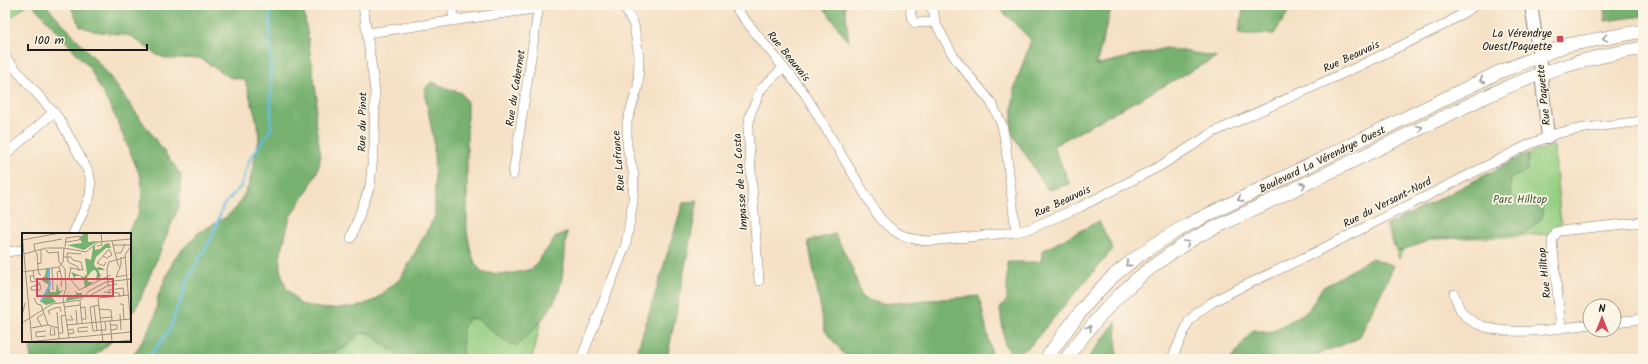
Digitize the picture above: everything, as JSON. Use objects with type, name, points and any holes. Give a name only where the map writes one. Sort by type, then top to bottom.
[{"type":"main road","name":"Boulevard La Vérendrye Ouest","points":[[1046,359],[1078,315],[1107,282],[1138,256],[1161,240],[1213,212],[1471,85],[1539,56],[1567,46],[1643,31]]},
{"type":"main road","name":"Boulevard La Vérendrye Ouest","points":[[1066,359],[1090,326],[1122,292],[1151,267],[1198,236],[1523,80],[1593,57],[1643,48]]},
{"type":"street","name":"Rue du Pinot","points":[[351,238],[370,186],[374,146],[375,91],[363,5]]},
{"type":"street","points":[[452,5],[454,21]]},
{"type":"street","name":"Rue Lafrance","points":[[581,359],[626,244],[633,201],[634,175],[627,146],[627,122],[638,87],[639,57],[634,25],[623,5]]},
{"type":"street","name":"Rue Beauvais","points":[[733,5],[805,94],[884,224],[894,232],[916,240],[930,241],[1016,232],[1029,229],[1080,207],[1160,166],[1214,132],[1357,67],[1444,25],[1476,5]]},
{"type":"street","points":[[913,5],[910,14],[915,23],[935,22]]},
{"type":"street","points":[[930,5],[934,14],[935,22],[957,61],[991,102],[1002,125],[1016,232]]},
{"type":"street","name":"Rue Paquette","points":[[1531,5],[1539,56],[1548,137]]},
{"type":"street","points":[[368,33],[454,21],[540,6]]},
{"type":"street","name":"Rue du Cabernet","points":[[513,175],[540,6]]},
{"type":"street","points":[[5,57],[54,112],[65,128],[91,179],[90,196],[73,233]]},
{"type":"street","name":"Impasse de La Costa","points":[[759,281],[748,131],[750,115],[761,89],[783,68]]},
{"type":"street","points":[[5,155],[54,112]]},
{"type":"street","name":"Rue du Versant-Nord","points":[[1173,356],[1189,321],[1198,312],[1230,292],[1316,252],[1520,148],[1548,137],[1585,128],[1643,121]]},
{"type":"street","name":"Rue Hilltop","points":[[1561,328],[1552,240],[1554,235],[1560,231],[1643,222]]},
{"type":"street","points":[[5,252],[22,250]]},
{"type":"street","points":[[1454,294],[1461,310],[1469,318],[1483,326],[1520,332],[1582,325]]},
{"type":"street","points":[[1622,321],[1643,319]]},
{"type":"green space","points":[[5,5],[26,5],[5,23]]},
{"type":"green space","points":[[33,5],[46,5],[105,70],[181,175],[179,206],[138,304],[131,314],[131,233],[127,233],[138,215],[142,196],[141,178],[115,116],[89,67]]},
{"type":"green space","points":[[70,5],[303,5],[317,99],[315,120],[320,151],[320,162],[308,190],[290,217],[280,257],[280,269],[286,288],[300,304],[324,309],[356,307],[375,300],[401,278],[435,216],[434,141],[424,90],[431,82],[461,93],[467,102],[467,231],[471,252],[475,263],[483,273],[509,274],[532,269],[556,237],[567,232],[564,268],[558,294],[554,302],[538,325],[518,345],[509,344],[476,318],[467,319],[463,328],[462,359],[403,359],[369,333],[359,333],[348,345],[338,351],[317,353],[307,359],[131,359],[155,317],[158,296],[175,257],[198,233],[226,217],[237,207],[249,185],[259,140],[258,126],[245,80],[229,77],[200,58],[168,59],[157,55],[131,36],[94,31],[80,26]]},
{"type":"green space","points":[[822,5],[845,5],[849,43]]},
{"type":"green space","points":[[996,5],[1112,5],[1096,65],[1166,48],[1217,57],[1053,146],[1070,184],[1048,190],[1011,132],[1014,89],[1031,40]]},
{"type":"green space","points":[[1244,5],[1293,5],[1274,34],[1238,34]]},
{"type":"green space","points":[[1610,5],[1643,5],[1643,16],[1605,21],[1604,8]]},
{"type":"green space","name":"Parc Hilltop","points":[[1554,146],[1561,226],[1548,234],[1507,237],[1407,240],[1399,258],[1386,226],[1532,152]]},
{"type":"green space","name":"Parc Hilltop","points":[[1528,153],[1528,170],[1510,179],[1511,196],[1521,201],[1542,205],[1542,218],[1525,233],[1436,238],[1397,252],[1389,225]]},
{"type":"green space","points":[[698,200],[667,359],[635,359],[683,203]]},
{"type":"green space","points":[[1099,221],[1113,249],[1029,347],[1013,356],[1005,345],[1000,309],[1007,300],[1007,262],[1041,262],[1042,251]]},
{"type":"green space","points":[[835,234],[853,270],[862,298],[882,304],[979,296],[993,359],[721,359],[847,358],[825,331],[808,241]]},
{"type":"green space","points":[[1372,258],[1394,266],[1359,338],[1306,359],[1231,359],[1253,330],[1269,333],[1308,311],[1322,288]]},
{"type":"green space","points":[[476,318],[509,344],[518,345],[541,321],[532,359],[462,359],[463,328],[467,319]]},
{"type":"green space","points":[[1116,322],[1117,359],[1087,359]]},
{"type":"green space","points":[[359,333],[369,333],[403,359],[307,359],[317,353],[334,352],[342,349]]},
{"type":"green space","points":[[30,342],[111,342],[91,359],[31,359]]},
{"type":"waterway","points":[[147,359],[169,331],[188,278],[211,239],[223,206],[241,186],[249,161],[271,129],[270,5]]},
{"type":"place","name":"La Vérendrye Ouest/Paquette","points":[[1560,39]]}]
